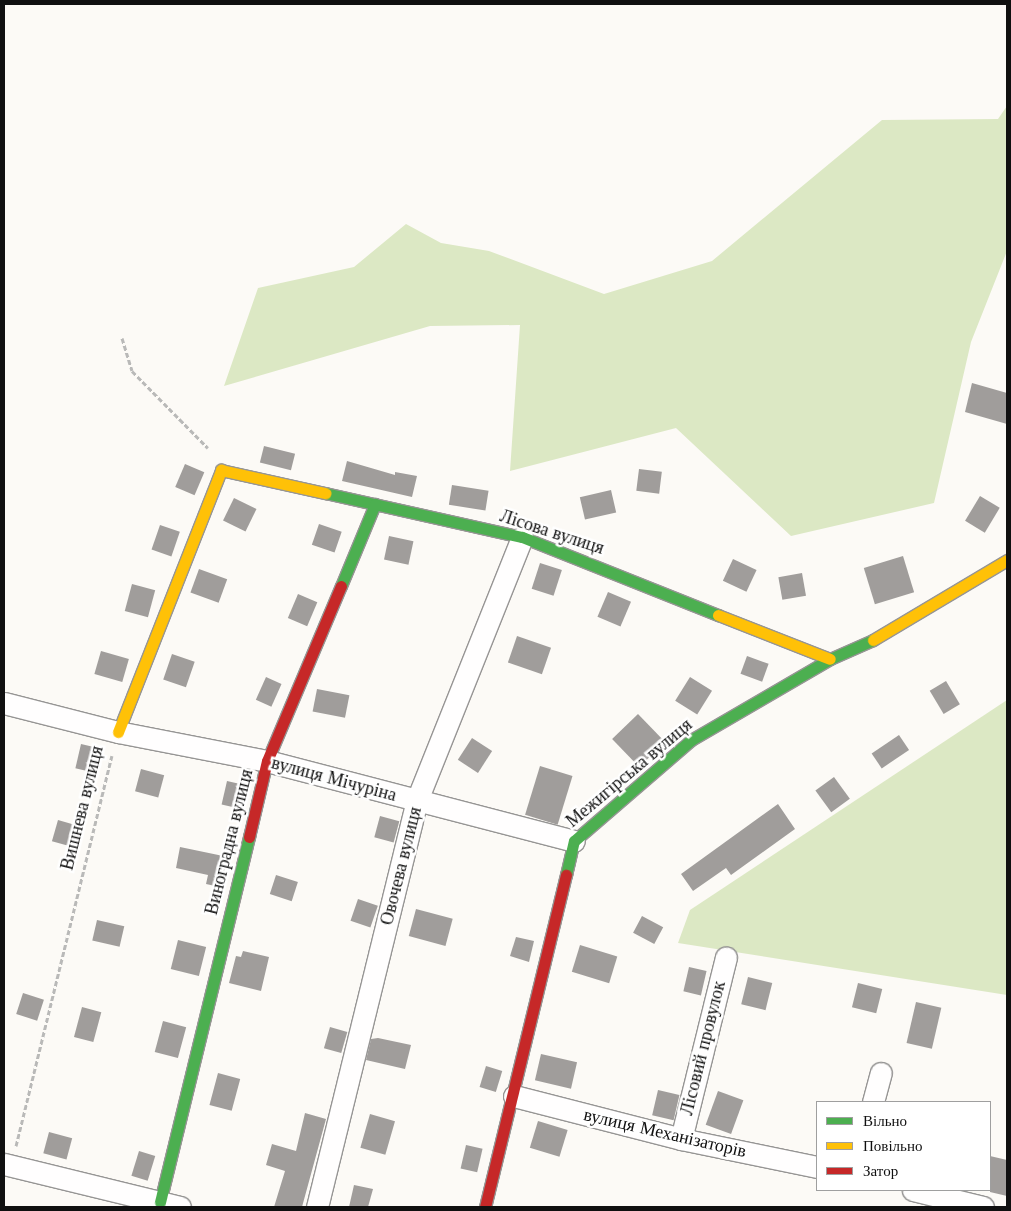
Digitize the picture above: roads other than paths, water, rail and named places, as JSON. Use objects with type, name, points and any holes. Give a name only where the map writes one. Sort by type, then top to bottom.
[{"type":"street","name":"Лісова вулиця","points":[[221,470],[522,537],[830,659]]},
{"type":"street","name":"Вишнева вулиця","points":[[118,732],[221,470]]},
{"type":"street","name":"Виноградна вулиця","points":[[170,1205],[267,761],[375,504]]},
{"type":"street","name":"Овочева вулиця","points":[[317,1207],[417,800],[522,537]]},
{"type":"street","name":"Межигірська вулиця","points":[[485,1207],[514,1096],[574,841],[691,740],[830,659],[893,631],[1007,560]]},
{"type":"street","name":"вулиця Мічуріна","points":[[4,703],[118,732],[267,761],[574,841]]},
{"type":"street","name":"Лісовий провулок","points":[[681,1139],[726,957]]},
{"type":"street","points":[[873,1101],[881,1073]]},
{"type":"street","name":"вулиця Механізаторів","points":[[514,1096],[681,1139],[816,1168]]},
{"type":"street","points":[[8,1165],[170,1205]]},
{"type":"street","points":[[917,1191],[983,1207]]}]
